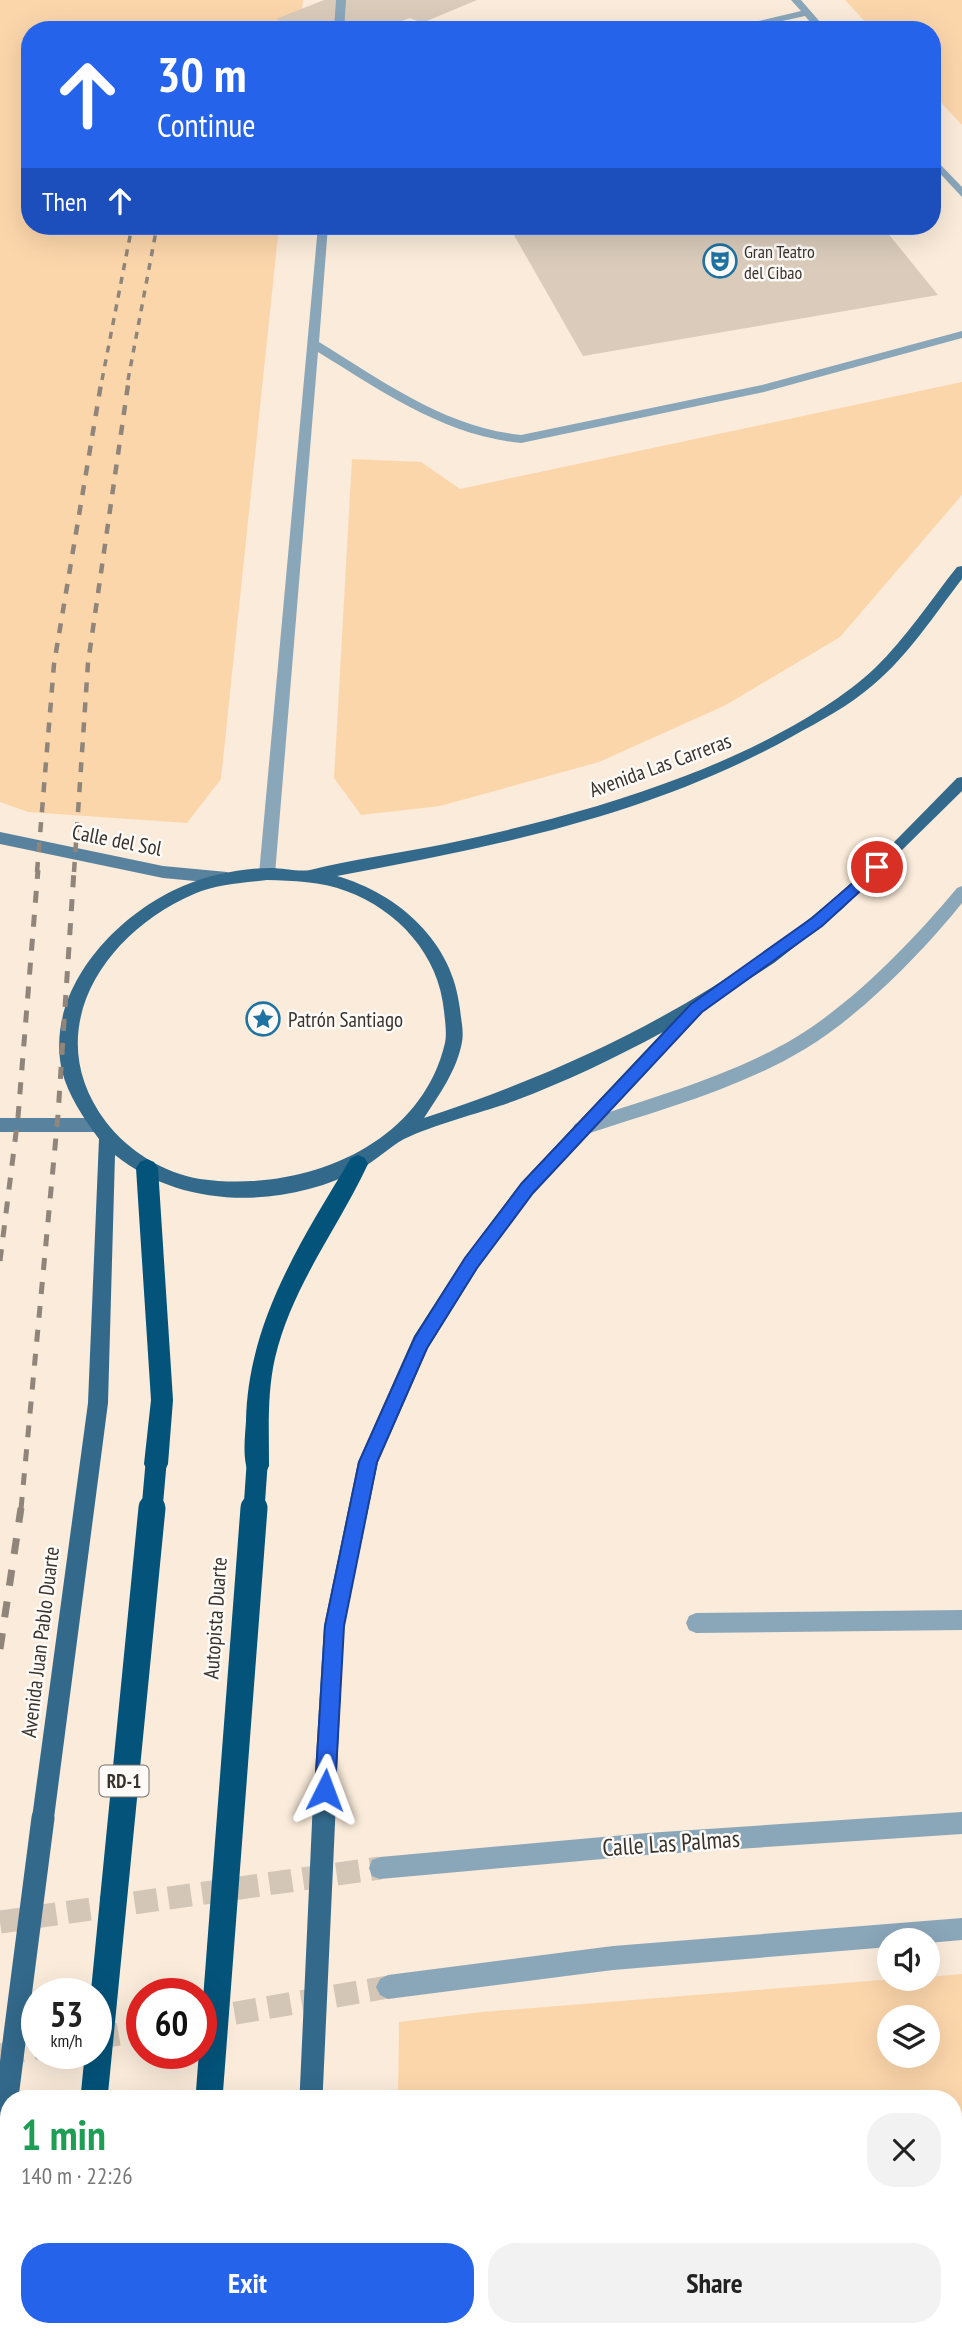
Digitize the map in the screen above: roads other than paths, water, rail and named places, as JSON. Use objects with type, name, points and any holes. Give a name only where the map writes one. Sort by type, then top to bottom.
[{"type":"highway","name":"Autopista Duarte","points":[[210,2090],[257,1466],[257,1397],[264,1357],[300,1270],[358,1164]]},
{"type":"highway","name":"RD-1","points":[[95,2090],[162,1400],[147,1168]]},
{"type":"main road","name":"Avenida Las Carreras","points":[[306,876],[458,849],[632,802],[769,746],[833,706],[885,666],[962,570]]},
{"type":"main road","points":[[401,1133],[514,1095],[608,1055],[696,1008],[817,922],[897,849],[962,782]]},
{"type":"main road","name":"Calle del Sol","points":[[0,838],[163,872],[227,878]]},
{"type":"main road","points":[[267,874],[306,876],[358,889],[402,915],[434,951],[453,994],[453,1042],[436,1091],[401,1133],[358,1164],[306,1184],[250,1191],[196,1186],[147,1168],[101,1132],[70,1069],[68,1026],[82,984],[108,945],[144,914],[188,890],[227,878],[267,874]]},
{"type":"main road","points":[[311,2090],[334,1626],[368,1462],[421,1342],[471,1263],[527,1188],[696,1008]]},
{"type":"main road","points":[[0,1125],[101,1132]]},
{"type":"main road","name":"Avenida Juan Pablo Duarte","points":[[8,2090],[98,1403],[101,1132]]},
{"type":"street","points":[[340,21],[341,0]]},
{"type":"street","points":[[796,0],[814,21]]},
{"type":"street","points":[[769,21],[807,13]]},
{"type":"street","points":[[941,169],[962,194]]},
{"type":"street","points":[[267,874],[322,235]]},
{"type":"street","points":[[312,343],[453,425],[494,438],[521,439],[764,388],[962,334]]},
{"type":"street","points":[[581,1129],[703,1088],[791,1049],[818,1031],[895,967],[924,940],[962,892]]},
{"type":"street","points":[[696,1623],[962,1620]]},
{"type":"street","name":"Calle Las Palmas","points":[[380,1868],[647,1844],[962,1823]]},
{"type":"street","points":[[388,1987],[613,1958],[962,1929]]},
{"type":"tunnel","points":[[0,1922],[380,1868]]},
{"type":"tunnel","points":[[217,2016],[388,1987]]},
{"type":"tunnel","points":[[112,2035],[126,2033]]},
{"type":"tunnel","points":[[0,2055],[21,2051]]},
{"type":"railway","points":[[102,380],[130,235]]},
{"type":"railway","points":[[128,380],[155,235]]},
{"type":"railway","points":[[37,872],[54,664],[102,378]]},
{"type":"railway","points":[[74,872],[88,663],[129,378]]},
{"type":"railway","points":[[0,1261],[18,1117],[38,870]]},
{"type":"railway","points":[[21,1509],[58,1115],[74,870]]},
{"type":"railway","points":[[0,1649],[21,1508]]},
{"type":"place","name":"Gran Teatro del Cibao","points":[[720,261]]},
{"type":"place","name":"Patrón Santiago","points":[[263,1019]]}]
